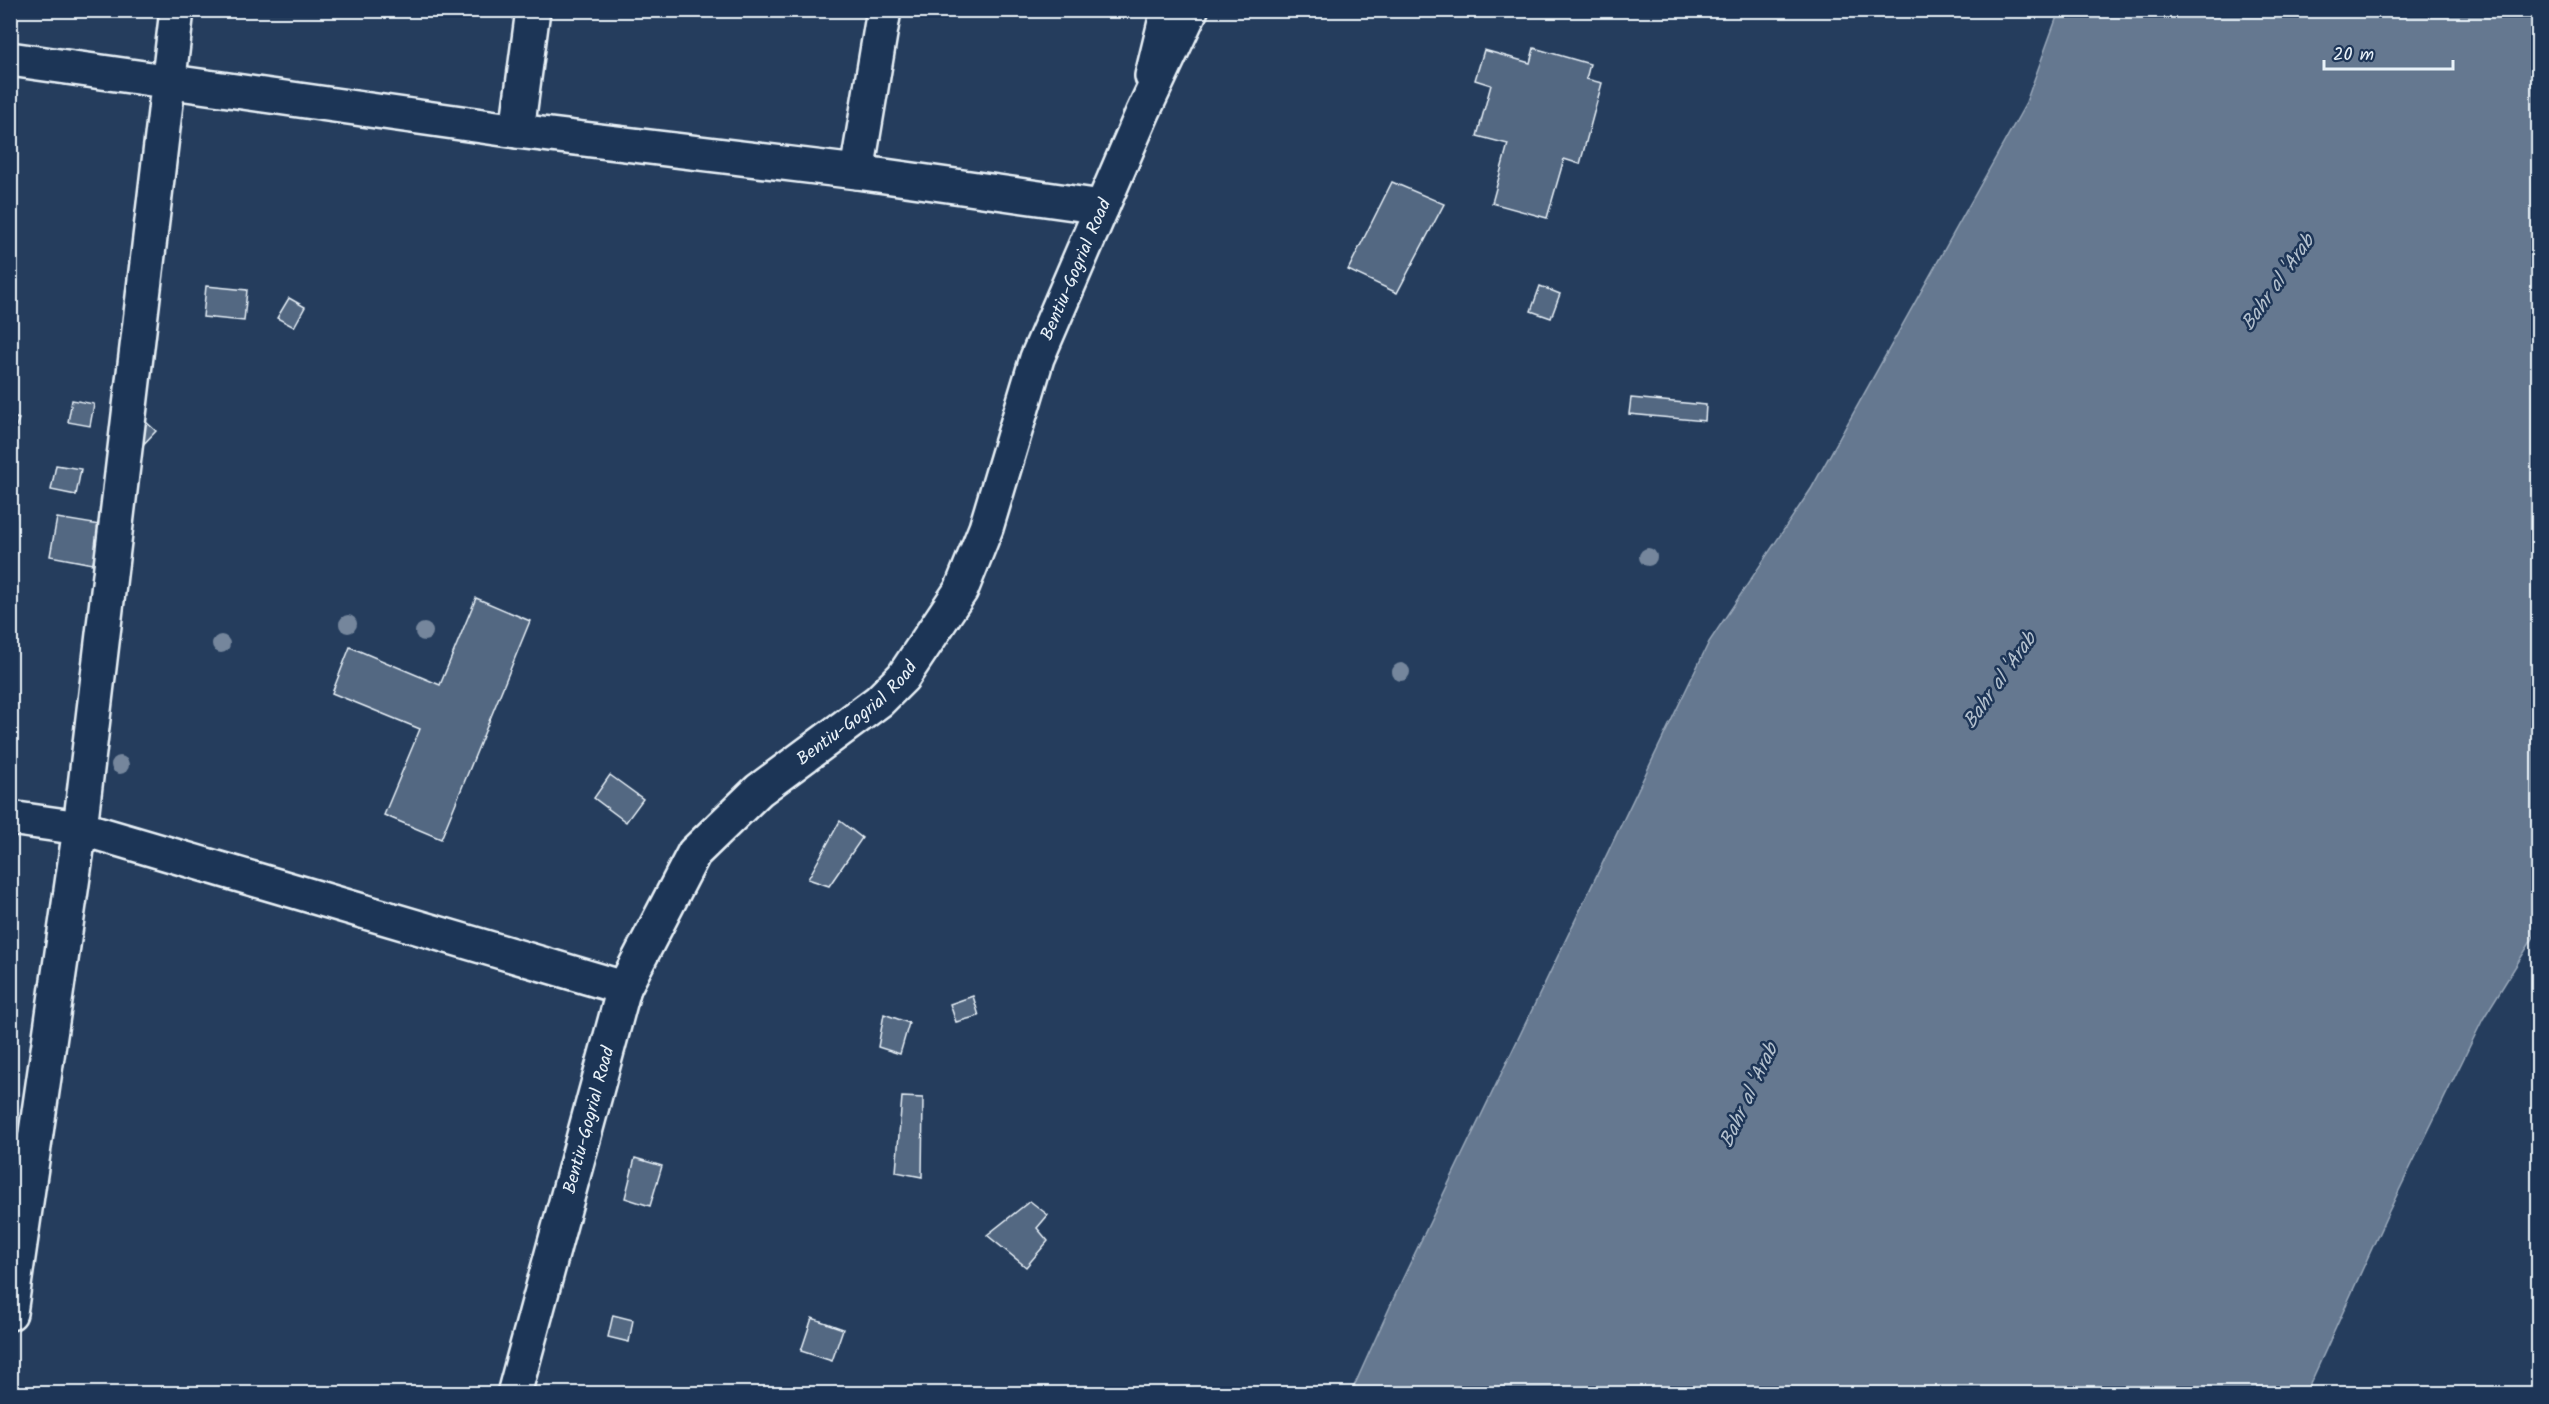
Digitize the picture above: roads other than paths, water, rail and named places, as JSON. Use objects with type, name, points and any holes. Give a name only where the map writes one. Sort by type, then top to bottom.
[{"type":"street","points":[[10,1313],[80,828],[177,10]]},
{"type":"street","points":[[517,131],[533,10]]},
{"type":"street","points":[[857,172],[884,10]]},
{"type":"street","points":[[1143,111],[1168,10]]},
{"type":"street","name":"Bentiu-Gogrial Road","points":[[514,1394],[624,988],[694,853],[759,790],[879,701],[903,676],[961,590],[986,528],[1037,358],[1143,111],[1191,10]]},
{"type":"street","points":[[10,59],[517,131],[857,172],[1102,207]]},
{"type":"street","points":[[10,818],[80,828],[624,988]]},
{"type":"water","name":"Bahr al 'Arab","points":[[2059,11],[2538,11],[2538,930],[2483,1019],[2389,1211],[2306,1393],[1351,1393],[1402,1280],[1709,642],[1811,489],[2025,105]]}]
